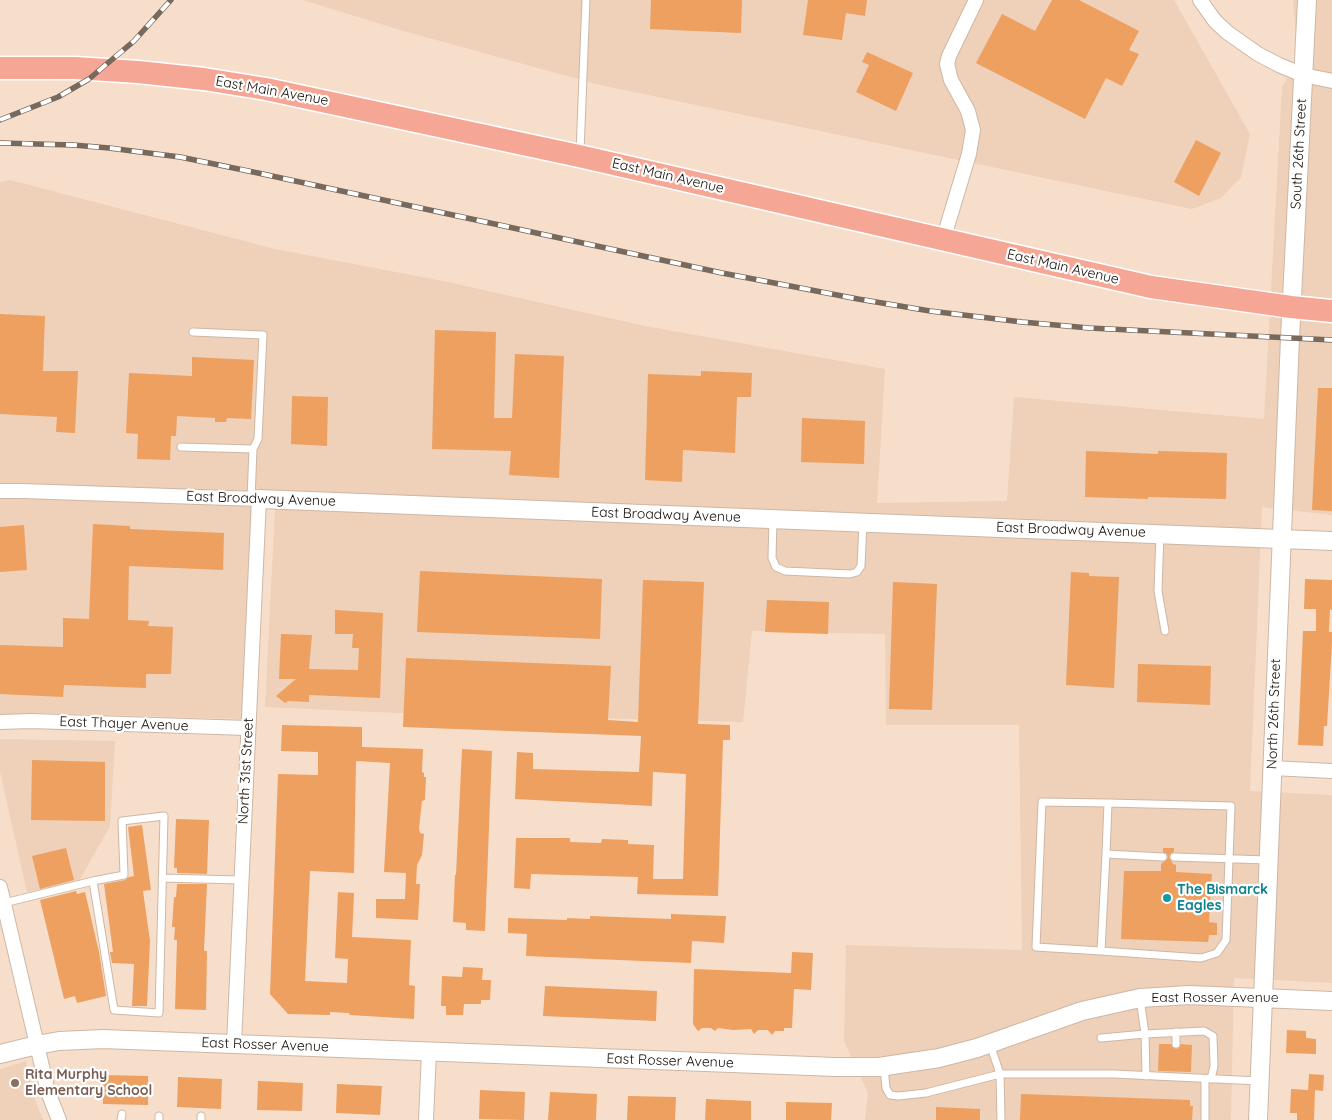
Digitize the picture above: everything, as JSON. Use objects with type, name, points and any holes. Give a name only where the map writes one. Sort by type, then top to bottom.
[{"type":"main road","name":"East Main Avenue","points":[[0,68],[101,70],[204,79],[325,100],[1151,287],[1332,311]]},
{"type":"street","points":[[943,240],[969,154],[972,130],[968,111],[951,80],[947,64],[976,0]]},
{"type":"street","points":[[1200,0],[1215,21],[1242,44],[1274,63],[1303,75],[1332,80]]},
{"type":"street","name":"South 26th Street","points":[[1291,307],[1307,0]]},
{"type":"street","name":"North 26th Street","points":[[1258,1120],[1291,307]]},
{"type":"street","name":"East Broadway Avenue","points":[[0,491],[255,499],[1332,541]]},
{"type":"street","name":"North 31st Street","points":[[234,1044],[248,728],[255,499]]},
{"type":"street","name":"East Thayer Avenue","points":[[0,722],[31,721],[248,728]]},
{"type":"street","points":[[1272,768],[1332,771]]},
{"type":"street","points":[[0,887],[48,1092],[59,1120]]},
{"type":"street","name":"East Rosser Avenue","points":[[0,1054],[60,1041],[102,1039],[836,1067],[884,1067],[939,1058],[990,1043],[1082,1011],[1140,998],[1171,995],[1332,1001]]},
{"type":"street","points":[[426,1120],[429,1051]]},
{"type":"lane","points":[[579,156],[586,0]]},
{"type":"lane","points":[[192,332],[263,335],[258,439],[253,449],[255,499]]},
{"type":"lane","points":[[181,447],[253,449]]},
{"type":"lane","points":[[773,520],[772,558],[780,570],[850,574],[857,572],[861,566],[863,523]]},
{"type":"lane","points":[[1160,534],[1158,591],[1165,631]]},
{"type":"lane","points":[[1042,802],[1231,806],[1230,860],[1226,940],[1216,953],[1201,958],[1036,946],[1042,802]]},
{"type":"lane","points":[[1101,951],[1108,803]]},
{"type":"lane","points":[[4,903],[93,881],[124,875],[122,821],[164,816],[159,1013],[114,1010],[93,881]]},
{"type":"lane","points":[[1106,854],[1163,857]]},
{"type":"lane","points":[[1174,857],[1268,860]]},
{"type":"lane","points":[[162,878],[241,880]]},
{"type":"lane","points":[[1140,998],[1145,1034],[1146,1076]]},
{"type":"lane","points":[[1101,1038],[1204,1030],[1213,1036],[1214,1066],[1208,1079],[1204,1120]]},
{"type":"lane","points":[[1176,1032],[1176,1044]]},
{"type":"lane","points":[[990,1043],[1000,1074],[1001,1120]]},
{"type":"lane","points":[[884,1067],[886,1088],[890,1096],[926,1093],[1000,1074],[1114,1074],[1146,1076],[1174,1074],[1208,1079],[1259,1081]]},
{"type":"shaded area","points":[[303,0],[1174,0],[1250,134],[1241,177],[1221,198],[1192,209],[596,84],[400,30]]},
{"type":"shaded area","points":[[1293,0],[1332,0],[1332,515],[1262,507],[1250,791],[1332,795],[1332,983],[1234,978],[1231,1120],[865,1120],[868,1093],[844,1041],[846,945],[1022,950],[1019,725],[886,725],[885,634],[752,631],[743,722],[397,713],[265,707],[275,509],[252,508],[242,719],[42,713],[0,715],[0,182],[10,180],[275,249],[448,282],[645,326],[885,369],[877,503],[1007,501],[1014,397],[1264,419],[1282,87],[1298,59]]},
{"type":"shaded area","points":[[0,739],[115,741],[110,826],[79,881],[27,892],[0,772]]},
{"type":"shaded area","name":"Rita Murphy Elementary School","points":[[26,1061],[34,1097],[43,1120],[0,1120],[0,1069]]},
{"type":"building","points":[[651,0],[742,0],[741,33],[650,29]]},
{"type":"building","points":[[808,0],[867,0],[865,16],[846,13],[842,40],[803,35]]},
{"type":"building","points":[[1052,0],[1079,0],[1139,31],[1129,50],[1139,54],[1122,86],[1106,78],[1085,119],[976,63],[1002,14],[1035,31]]},
{"type":"building","points":[[867,52],[913,73],[896,111],[856,92],[869,65],[862,62]]},
{"type":"building","points":[[1196,140],[1221,153],[1199,196],[1174,182]]},
{"type":"building","points":[[0,314],[45,316],[43,371],[78,371],[75,433],[56,432],[57,417],[0,414]]},
{"type":"building","points":[[435,330],[496,332],[494,418],[512,418],[515,354],[564,356],[559,478],[509,475],[511,451],[432,449]]},
{"type":"building","points":[[192,357],[254,360],[251,419],[227,418],[226,422],[215,422],[215,418],[177,416],[176,436],[171,436],[170,460],[137,459],[138,434],[126,433],[129,373],[192,376]]},
{"type":"building","points":[[701,371],[752,373],[751,397],[737,397],[735,453],[683,450],[682,482],[645,480],[648,374],[701,376]]},
{"type":"building","points":[[1318,388],[1332,388],[1332,511],[1312,510]]},
{"type":"building","points":[[292,396],[328,397],[327,446],[291,444]]},
{"type":"building","points":[[802,418],[865,421],[864,464],[801,462]]},
{"type":"building","points":[[1086,451],[1158,454],[1158,451],[1227,453],[1226,499],[1085,497]]},
{"type":"building","points":[[93,524],[130,526],[130,529],[224,533],[223,570],[129,566],[128,620],[149,621],[148,626],[173,627],[171,674],[146,674],[146,688],[64,685],[63,697],[0,694],[0,645],[63,647],[63,618],[89,619]]},
{"type":"building","points":[[24,525],[27,570],[0,572],[0,527]]},
{"type":"building","points":[[420,571],[602,579],[600,639],[417,632]]},
{"type":"building","points":[[1071,572],[1089,573],[1089,576],[1119,577],[1114,688],[1066,685]]},
{"type":"building","points":[[1305,579],[1332,580],[1332,610],[1330,609],[1329,632],[1332,632],[1332,644],[1327,726],[1324,726],[1323,746],[1298,745],[1303,631],[1316,631],[1316,609],[1304,609]]},
{"type":"building","points":[[643,580],[704,582],[698,724],[730,725],[730,740],[723,740],[718,896],[637,894],[638,877],[531,874],[530,889],[514,888],[516,838],[570,838],[570,842],[601,843],[602,839],[628,840],[628,844],[654,845],[653,879],[683,879],[686,774],[653,772],[652,806],[515,799],[517,752],[533,753],[533,769],[639,772],[641,736],[403,727],[406,658],[611,666],[608,720],[638,722]]},
{"type":"building","points":[[893,582],[937,584],[932,710],[889,709]]},
{"type":"building","points":[[767,600],[829,602],[828,634],[765,632]]},
{"type":"building","points":[[335,610],[383,613],[380,698],[309,695],[309,702],[288,701],[285,703],[276,696],[296,679],[279,679],[281,634],[312,635],[309,669],[358,670],[359,648],[352,648],[353,634],[335,634]]},
{"type":"building","points":[[1138,664],[1211,666],[1210,705],[1137,702]]},
{"type":"building","points":[[282,725],[362,727],[362,747],[423,749],[422,772],[424,777],[426,777],[425,800],[422,801],[419,828],[420,833],[424,834],[422,855],[417,865],[416,884],[420,884],[418,920],[376,918],[376,899],[405,899],[406,873],[384,872],[390,763],[356,761],[354,873],[310,871],[305,981],[347,983],[348,959],[335,958],[338,892],[354,893],[352,937],[411,940],[409,985],[415,986],[414,1019],[330,1012],[330,1015],[288,1014],[270,994],[278,774],[318,775],[318,752],[281,751]]},
{"type":"building","points":[[462,749],[492,751],[485,931],[466,930],[466,923],[453,922]]},
{"type":"building","points":[[32,760],[105,762],[105,821],[31,820]]},
{"type":"building","points":[[176,819],[209,820],[207,874],[177,873],[177,868],[174,868]]},
{"type":"building","points":[[142,825],[151,890],[143,891],[150,941],[147,1006],[132,1006],[134,964],[112,963],[110,952],[113,952],[104,884],[125,880],[134,876],[128,827]]},
{"type":"building","points":[[66,848],[74,880],[40,889],[32,856]]},
{"type":"building","name":"The Bismarck Eagles","points":[[1163,848],[1174,848],[1174,852],[1169,857],[1173,864],[1176,865],[1176,872],[1212,874],[1209,922],[1217,923],[1217,935],[1209,935],[1208,942],[1121,939],[1124,871],[1161,871],[1161,864],[1168,858],[1167,854],[1163,852]]},
{"type":"building","points":[[177,884],[207,884],[204,951],[207,951],[206,1010],[175,1009],[177,940],[174,940],[175,927],[172,927]]},
{"type":"building","points":[[76,891],[77,894],[85,892],[99,952],[106,996],[77,1003],[75,996],[64,999],[40,900]]},
{"type":"building","points":[[671,914],[726,916],[724,943],[692,941],[691,963],[526,956],[527,934],[508,933],[508,918],[567,920],[567,918],[590,919],[590,916],[671,919]]},
{"type":"building","points":[[792,952],[813,953],[811,990],[794,989],[792,1028],[784,1028],[784,1031],[775,1031],[772,1035],[768,1030],[758,1030],[754,1034],[751,1029],[733,1030],[718,1028],[715,1031],[711,1028],[702,1028],[698,1031],[693,1024],[694,969],[791,973]]},
{"type":"building","points":[[463,967],[483,968],[482,980],[491,980],[490,1000],[481,1000],[481,1004],[464,1004],[463,1015],[446,1015],[446,1006],[441,1006],[442,976],[462,977]]},
{"type":"building","points":[[545,986],[657,991],[656,1021],[543,1016]]},
{"type":"building","points":[[1287,1030],[1306,1031],[1306,1038],[1316,1039],[1316,1054],[1286,1053]]},
{"type":"building","points":[[1159,1044],[1171,1044],[1176,1049],[1181,1044],[1192,1045],[1191,1072],[1158,1071]]},
{"type":"building","points":[[1309,1074],[1324,1075],[1323,1091],[1315,1090],[1314,1120],[1297,1120],[1297,1113],[1290,1113],[1291,1089],[1308,1090]]},
{"type":"building","points":[[103,1075],[148,1076],[148,1105],[103,1104]]},
{"type":"building","points":[[178,1077],[222,1079],[221,1109],[177,1107]]},
{"type":"building","points":[[258,1081],[303,1083],[302,1111],[257,1110]]},
{"type":"building","points":[[337,1084],[382,1086],[380,1115],[336,1113]]},
{"type":"building","points":[[480,1090],[525,1092],[524,1120],[479,1119]]},
{"type":"building","points":[[550,1092],[597,1094],[596,1120],[548,1120]]},
{"type":"building","points":[[1021,1094],[1190,1100],[1190,1106],[1193,1106],[1192,1120],[1020,1120]]},
{"type":"building","points":[[628,1096],[676,1097],[675,1120],[627,1120]]},
{"type":"building","points":[[706,1099],[751,1101],[751,1120],[705,1120]]},
{"type":"building","points":[[786,1102],[832,1103],[831,1120],[786,1120]]},
{"type":"building","points":[[936,1107],[980,1109],[980,1120],[936,1120]]},
{"type":"railway","points":[[0,120],[58,97],[89,79],[134,41],[171,0]]},
{"type":"railway","points":[[0,143],[73,145],[180,157],[722,273],[930,311],[1089,328],[1332,340]]},
{"type":"place","name":"The Bismarck Eagles","points":[[1167,898]]},
{"type":"place","name":"Rita Murphy Elementary School","points":[[15,1083]]}]
